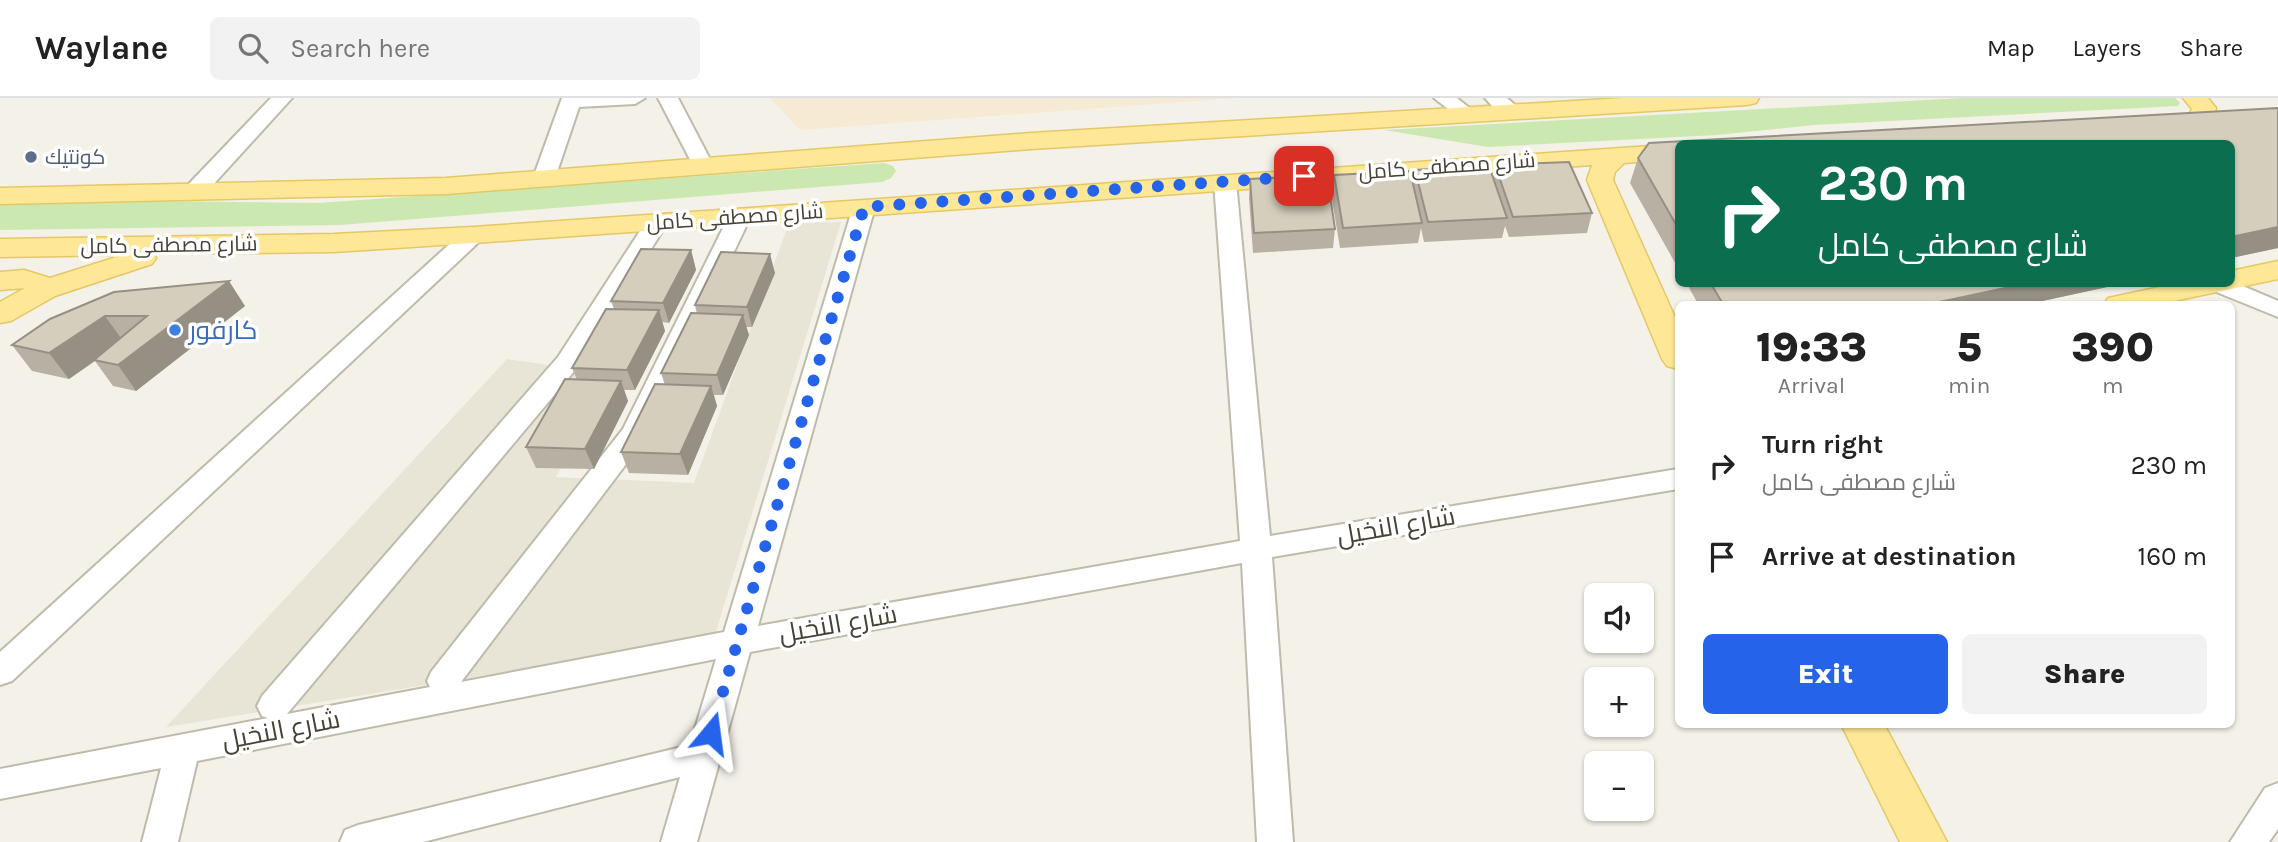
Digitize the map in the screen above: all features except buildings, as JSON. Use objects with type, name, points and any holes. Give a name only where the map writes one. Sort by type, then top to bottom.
[{"type":"main road","name":"شارع مصطفى كامل","points":[[0,196],[446,186],[702,165],[1468,115],[1504,105],[1747,98]]},
{"type":"main road","points":[[2172,120],[2197,108],[2225,117]]},
{"type":"main road","points":[[1313,124],[1371,135],[1390,145],[1394,156],[1377,171]]},
{"type":"main road","name":"شارع مصطفى كامل","points":[[6,248],[334,243],[472,235],[1675,150]]},
{"type":"main road","points":[[1618,154],[1602,170],[1600,180],[1675,352]]},
{"type":"main road","points":[[0,314],[44,290],[122,263],[194,245]]},
{"type":"main road","points":[[6,248],[9,263],[0,280],[33,281],[44,290]]},
{"type":"main road","points":[[2235,279],[2278,270]]},
{"type":"main road","points":[[2134,301],[2201,287]]},
{"type":"main road","points":[[1864,728],[1924,842]]},
{"type":"street","points":[[193,193],[282,98]]},
{"type":"street","points":[[544,178],[572,99],[635,98]]},
{"type":"street","points":[[668,98],[702,165]]},
{"type":"street","points":[[1444,98],[1468,115]]},
{"type":"street","points":[[1225,182],[1256,550],[1275,842]]},
{"type":"street","points":[[679,842],[864,207]]},
{"type":"street","points":[[443,681],[635,433],[740,216]]},
{"type":"street","points":[[274,706],[567,363],[657,222]]},
{"type":"street","points":[[0,672],[472,235]]},
{"type":"street","points":[[2223,287],[2278,310]]},
{"type":"street","name":"شارع النخيل","points":[[0,783],[738,642],[1256,550],[1675,480]]},
{"type":"street","points":[[160,842],[183,749]]},
{"type":"street","points":[[358,842],[705,756]]},
{"type":"street","points":[[2248,842],[2278,799]]},
{"type":"shaded area","points":[[770,98],[1236,98],[800,130]]},
{"type":"shaded area","points":[[841,222],[714,638],[166,727],[507,359],[608,373],[556,477],[694,483],[789,223]]},
{"type":"green space","points":[[1962,98],[2175,98],[2180,103],[2178,106],[1814,125],[1717,135],[1488,147],[1384,130]]},
{"type":"green space","points":[[884,163],[893,166],[896,171],[891,178],[882,182],[340,225],[0,230],[0,205],[162,201],[318,203]]},
{"type":"place","name":"كونتيك","points":[[31,157]]},
{"type":"place","name":"كارفور","points":[[175,330]]},
{"type":"route","points":[[711,733],[864,207],[1304,176]]}]
